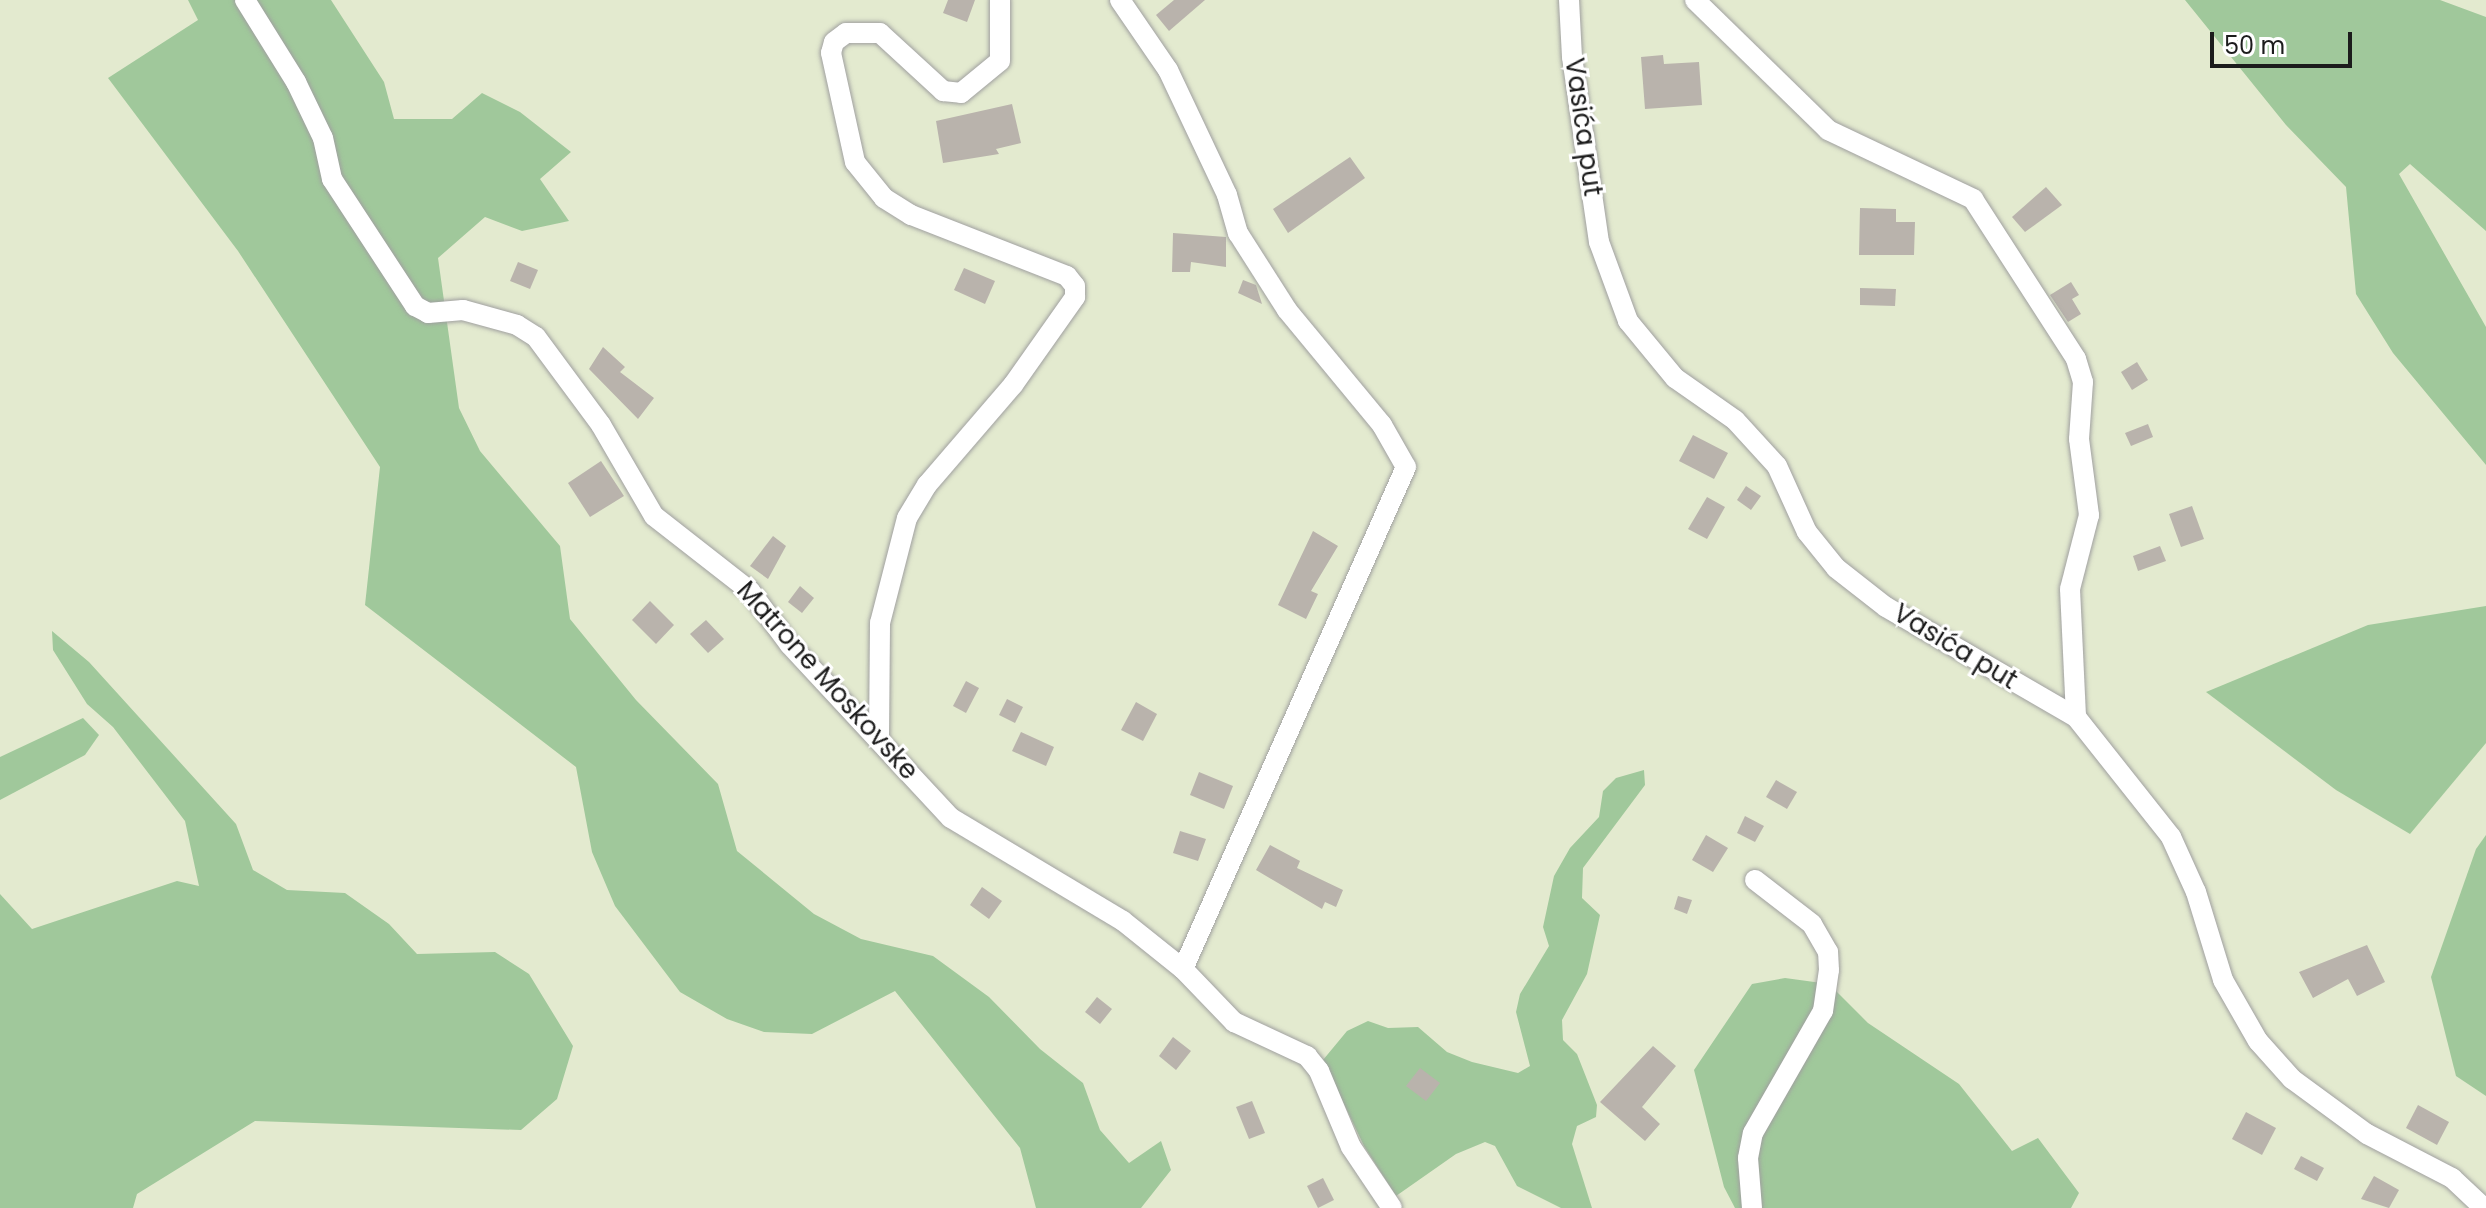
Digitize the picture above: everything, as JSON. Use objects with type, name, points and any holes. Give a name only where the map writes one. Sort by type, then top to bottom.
[{"type":"street","name":"Matrone Moskovske","points":[[245,0],[296,82],[323,138],[332,179],[403,293],[428,313],[463,310],[517,325],[536,337],[601,425],[654,516],[750,591],[790,645],[975,836],[1123,921],[1183,969],[1234,1022],[1307,1056],[1319,1071],[1351,1147],[1392,1208]]},
{"type":"street","points":[[879,740],[880,623],[907,518],[927,485],[1013,385],[1075,297],[1075,286],[1067,276],[911,215],[884,198],[855,162],[831,53],[834,42],[846,33],[880,33],[943,91],[961,93],[1000,61],[1000,0]]},
{"type":"street","points":[[1120,0],[1168,70],[1227,195],[1238,233],[1287,310],[1382,425],[1406,467],[1183,969]]},
{"type":"street","name":"Vasića put","points":[[1569,0],[1572,57],[1599,242],[1628,321],[1675,378],[1735,420],[1777,466],[1807,532],[1836,568],[1886,607],[2076,717],[2171,837],[2196,892],[2223,980],[2258,1041],[2323,1103],[2367,1134],[2452,1178],[2484,1208]]},
{"type":"street","points":[[1695,0],[1828,130],[1973,199],[2076,359],[2083,382],[2079,439],[2089,515],[2070,589],[2076,717]]},
{"type":"street","points":[[1752,1208],[1748,1158],[1753,1133],[1823,1011],[1829,970],[1828,952],[1812,924],[1755,880]]},
{"type":"green space","points":[[0,0],[2486,0],[2486,1208],[0,1208]]},
{"type":"green space","points":[[188,0],[331,0],[384,82],[394,119],[452,119],[482,93],[520,112],[571,152],[540,179],[569,221],[522,231],[485,217],[438,258],[459,408],[480,451],[560,546],[570,619],[636,700],[718,784],[737,851],[814,914],[861,939],[933,956],[989,997],[1040,1049],[1083,1083],[1100,1130],[1129,1163],[1161,1141],[1171,1170],[1141,1208],[1036,1208],[1020,1148],[895,991],[812,1034],[764,1032],[727,1019],[680,992],[615,906],[592,852],[576,767],[365,605],[380,467],[238,251],[108,78],[198,20]]},
{"type":"green space","points":[[2185,0],[2440,0],[2486,17],[2486,231],[2410,164],[2399,174],[2486,327],[2486,465],[2393,353],[2356,294],[2346,187],[2286,125]]},
{"type":"green space","points":[[2486,606],[2486,743],[2410,834],[2336,790],[2206,692],[2368,625]]},
{"type":"green space","points":[[52,631],[89,662],[236,824],[253,870],[287,890],[345,893],[389,924],[417,954],[495,952],[529,974],[573,1046],[557,1099],[521,1130],[255,1121],[137,1194],[133,1208],[0,1208],[0,894],[32,929],[177,881],[199,886],[185,821],[113,727],[87,704],[53,650]]},
{"type":"green space","points":[[83,718],[99,735],[85,755],[0,800],[0,757]]},
{"type":"green space","points":[[1644,770],[1645,785],[1583,868],[1582,898],[1600,915],[1587,974],[1562,1020],[1563,1040],[1577,1054],[1597,1105],[1596,1117],[1577,1126],[1572,1144],[1592,1208],[1561,1208],[1517,1186],[1495,1146],[1485,1142],[1456,1154],[1396,1196],[1364,1146],[1323,1060],[1347,1031],[1368,1021],[1388,1028],[1418,1027],[1447,1052],[1472,1062],[1518,1073],[1530,1066],[1516,1012],[1520,994],[1549,946],[1543,927],[1554,876],[1570,848],[1599,817],[1603,791],[1616,778]]},
{"type":"green space","points":[[2486,835],[2486,1096],[2456,1076],[2431,977],[2476,849]]},
{"type":"green space","points":[[1785,978],[1829,984],[1868,1023],[1959,1084],[2012,1151],[2038,1138],[2079,1193],[2071,1208],[1735,1208],[1724,1187],[1694,1070],[1752,984]]},
{"type":"building","points":[[948,0],[975,0],[967,22],[943,13]]},
{"type":"building","points":[[1174,0],[1205,0],[1169,31],[1156,15]]},
{"type":"building","points":[[1663,55],[1664,64],[1699,62],[1702,105],[1645,109],[1641,57]]},
{"type":"building","points":[[1012,104],[1021,143],[996,149],[999,154],[943,163],[936,121]]},
{"type":"building","points":[[1350,157],[1365,178],[1288,233],[1273,209]]},
{"type":"building","points":[[2046,187],[2062,205],[2025,232],[2012,217]]},
{"type":"building","points":[[1860,208],[1896,209],[1896,222],[1915,222],[1914,255],[1859,255]]},
{"type":"building","points":[[1173,233],[1226,237],[1226,267],[1191,262],[1190,272],[1172,272]]},
{"type":"building","points":[[518,262],[538,270],[530,289],[510,281]]},
{"type":"building","points":[[964,268],[995,281],[985,304],[954,290]]},
{"type":"building","points":[[1243,280],[1256,285],[1262,304],[1238,293]]},
{"type":"building","points":[[2071,282],[2079,295],[2072,299],[2081,314],[2068,322],[2050,295]]},
{"type":"building","points":[[1860,288],[1896,289],[1895,306],[1860,305]]},
{"type":"building","points":[[603,347],[625,367],[620,372],[654,398],[638,419],[589,369]]},
{"type":"building","points":[[2137,362],[2148,380],[2132,390],[2121,372]]},
{"type":"building","points":[[2148,424],[2153,437],[2131,446],[2125,433]]},
{"type":"building","points":[[1693,435],[1728,453],[1714,479],[1679,461]]},
{"type":"building","points":[[601,461],[624,496],[590,517],[568,483]]},
{"type":"building","points":[[1746,486],[1761,496],[1751,510],[1737,500]]},
{"type":"building","points":[[1707,497],[1725,507],[1707,539],[1688,529]]},
{"type":"building","points":[[2192,506],[2204,539],[2181,547],[2169,514]]},
{"type":"building","points":[[1313,531],[1338,546],[1311,591],[1318,594],[1306,619],[1278,605]]},
{"type":"building","points":[[773,536],[786,546],[768,579],[750,566]]},
{"type":"building","points":[[2160,546],[2166,561],[2138,571],[2133,556]]},
{"type":"building","points":[[800,586],[814,598],[802,613],[788,602]]},
{"type":"building","points":[[650,601],[674,625],[656,644],[632,620]]},
{"type":"building","points":[[706,620],[724,639],[708,653],[690,634]]},
{"type":"building","points":[[966,681],[979,688],[966,713],[953,706]]},
{"type":"building","points":[[1007,699],[1023,707],[1015,723],[999,715]]},
{"type":"building","points":[[1136,702],[1157,714],[1143,741],[1121,730]]},
{"type":"building","points":[[1021,732],[1054,747],[1046,766],[1012,751]]},
{"type":"building","points":[[1199,772],[1233,786],[1224,809],[1190,795]]},
{"type":"building","points":[[1776,780],[1797,792],[1787,809],[1766,797]]},
{"type":"building","points":[[1745,816],[1764,826],[1755,842],[1737,833]]},
{"type":"building","points":[[1180,831],[1206,839],[1198,861],[1173,853]]},
{"type":"building","points":[[1706,835],[1728,848],[1713,872],[1692,860]]},
{"type":"building","points":[[1270,845],[1300,861],[1297,868],[1343,890],[1336,907],[1325,902],[1322,909],[1256,870]]},
{"type":"building","points":[[982,887],[1002,901],[989,919],[970,905]]},
{"type":"building","points":[[1678,896],[1692,900],[1687,914],[1674,909]]},
{"type":"building","points":[[2367,945],[2385,982],[2357,996],[2348,979],[2313,998],[2299,972]]},
{"type":"building","points":[[1097,997],[1112,1009],[1100,1024],[1085,1012]]},
{"type":"building","points":[[1173,1037],[1191,1051],[1176,1070],[1159,1056]]},
{"type":"building","points":[[1653,1046],[1676,1066],[1642,1107],[1660,1124],[1645,1141],[1600,1102]]},
{"type":"building","points":[[1420,1068],[1440,1083],[1426,1101],[1406,1086]]},
{"type":"building","points":[[1252,1101],[1265,1133],[1249,1139],[1236,1107]]},
{"type":"building","points":[[2418,1105],[2449,1122],[2437,1145],[2406,1128]]},
{"type":"building","points":[[2246,1112],[2276,1128],[2262,1155],[2232,1139]]},
{"type":"building","points":[[2301,1156],[2324,1168],[2317,1181],[2294,1169]]},
{"type":"building","points":[[2374,1176],[2399,1190],[2389,1208],[2361,1199]]},
{"type":"building","points":[[1323,1178],[1334,1200],[1318,1208],[1307,1186]]}]
